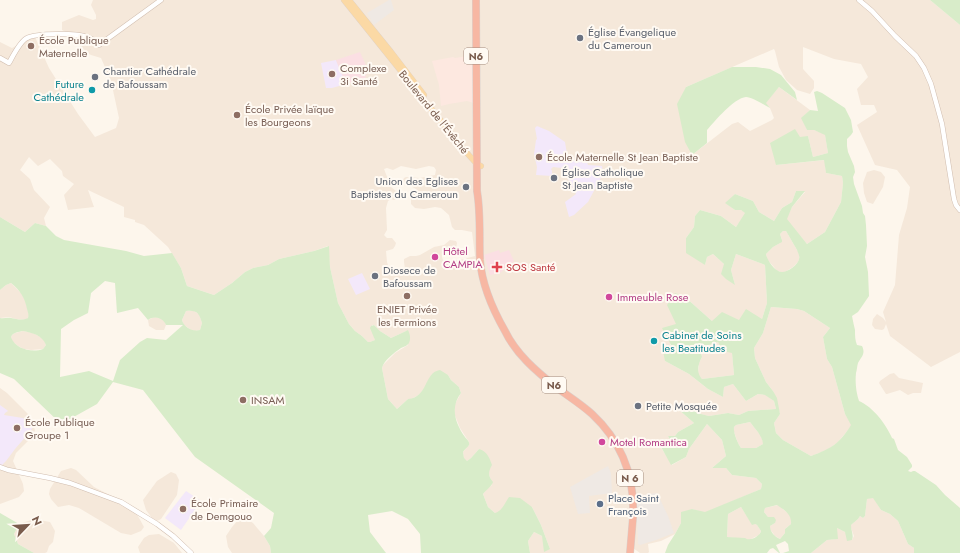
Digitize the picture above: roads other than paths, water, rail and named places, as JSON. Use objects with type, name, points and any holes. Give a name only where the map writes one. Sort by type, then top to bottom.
[{"type":"highway","name":"N6","points":[[476,0],[478,20],[479,92],[477,191],[479,202],[481,266],[487,289],[499,320],[514,346],[526,360],[550,382],[590,413],[617,443]]},
{"type":"highway","name":"N6","points":[[478,20],[480,0]]},
{"type":"highway","name":"N6","points":[[478,162],[481,191],[479,202]]},
{"type":"highway","name":"N 6","points":[[617,443],[626,462],[632,486],[633,516],[630,550]]},
{"type":"main road","name":"Boulevard de l'Évêché","points":[[344,0],[390,53]]},
{"type":"main road","name":"Boulevard de l'Évêché","points":[[349,0],[431,106],[453,130],[478,162]]},
{"type":"street","points":[[0,58],[9,63],[23,41],[34,36],[73,35],[87,37],[99,45],[161,0]]},
{"type":"street","points":[[859,0],[872,11],[916,56],[924,68],[931,84],[942,124],[954,199],[960,210]]},
{"type":"street","points":[[0,467],[70,483],[121,502],[157,524],[173,536],[191,553]]},
{"type":"place","name":"Église Évangelique du Cameroun","points":[[580,38]]},
{"type":"place","name":"École Publique Maternelle","points":[[31,46]]},
{"type":"place","name":"Complexe 3i Santé","points":[[332,74]]},
{"type":"place","name":"Chantier Cathédrale de Bafoussam","points":[[95,77]]},
{"type":"place","name":"Future Cathédrale","points":[[92,90]]},
{"type":"place","name":"École Privée laïque les Bourgeons","points":[[237,115]]},
{"type":"place","name":"École Maternelle St Jean Baptiste","points":[[539,157]]},
{"type":"place","name":"Église Catholique St Jean Baptiste","points":[[554,178]]},
{"type":"place","name":"Union des Eglises Baptistes du Cameroun","points":[[466,187]]},
{"type":"place","name":"Hôtel CAMPIA","points":[[435,257]]},
{"type":"place","name":"SOS Santé","points":[[497,267]]},
{"type":"place","name":"Diosece de Bafoussam","points":[[375,276]]},
{"type":"place","name":"ENIET Privée les Fermions","points":[[407,296]]},
{"type":"place","name":"Immeuble Rose","points":[[609,297]]},
{"type":"place","name":"Cabinet de Soins les Beatitudes","points":[[654,341]]},
{"type":"place","name":"INSAM","points":[[243,400]]},
{"type":"place","name":"Petite Mosquée","points":[[638,406]]},
{"type":"place","name":"École Publique Groupe 1","points":[[17,428]]},
{"type":"place","name":"Motel Romantica","points":[[602,442]]},
{"type":"place","name":"Place Saint François","points":[[600,504]]},
{"type":"place","name":"École Primaire de Demgouo","points":[[183,509]]}]
